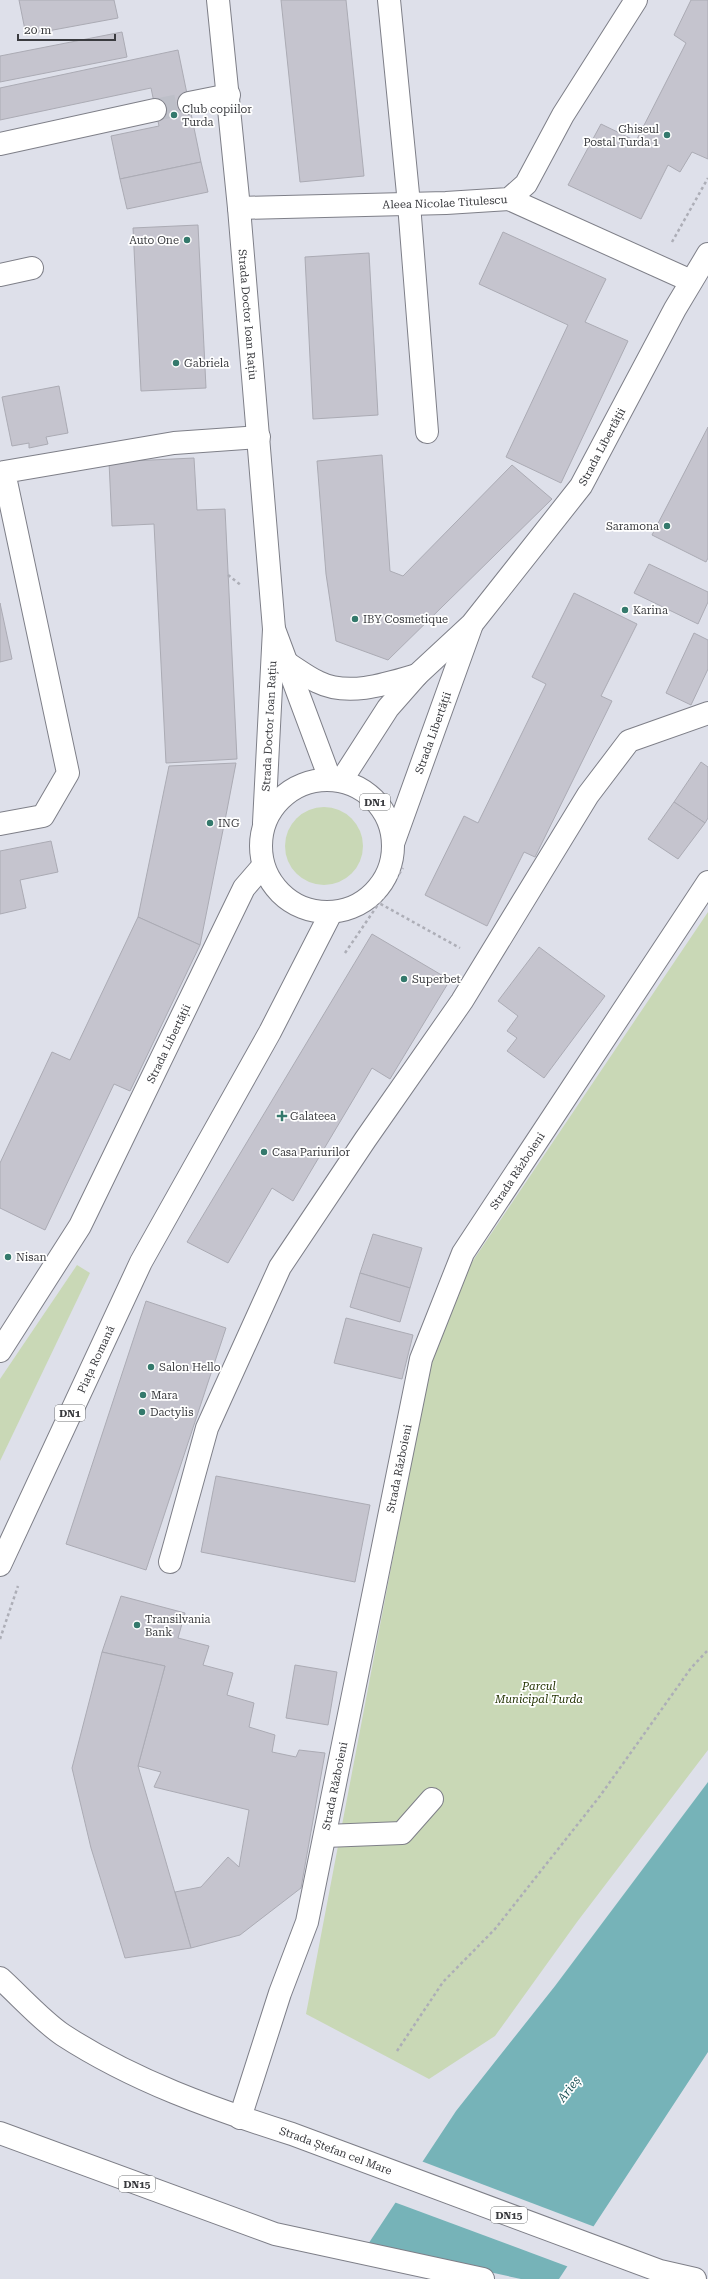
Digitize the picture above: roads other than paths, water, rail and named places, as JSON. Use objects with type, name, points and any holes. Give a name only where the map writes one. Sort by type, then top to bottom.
[{"type":"main road","name":"Strada Doctor Ioan Rațiu","points":[[218,0],[229,95],[259,436],[274,629],[264,823]]},
{"type":"main road","points":[[389,0],[409,204],[427,432]]},
{"type":"main road","name":"Aleea Nicolae Titulescu","points":[[239,208],[409,204],[509,199],[526,184],[563,115],[636,0]]},
{"type":"main road","points":[[189,103],[229,95]]},
{"type":"main road","points":[[0,144],[155,110]]},
{"type":"main road","points":[[509,199],[691,281]]},
{"type":"main road","name":"Strada Libertății","points":[[336,780],[388,708],[417,675],[472,624],[581,486],[691,281],[708,254]]},
{"type":"main road","points":[[0,275],[32,268]]},
{"type":"main road","points":[[0,824],[43,816],[68,773],[2,473],[174,443],[259,436]]},
{"type":"main road","name":"Strada Libertății","points":[[394,840],[472,624]]},
{"type":"main road","name":"Strada Doctor Ioan Rațiu","points":[[274,629],[336,780]]},
{"type":"main road","points":[[287,662],[319,683],[343,688],[370,688],[417,675]]},
{"type":"main road","points":[[170,1562],[207,1428],[280,1267],[487,963],[588,795],[629,741],[708,713]]},
{"type":"main road","name":"DN1","points":[[336,780],[361,788],[384,810],[394,840],[392,862],[384,881],[370,898],[352,909],[331,913],[302,908],[277,891],[263,866],[260,844],[264,823],[274,805],[290,791],[309,782],[336,780]]},
{"type":"main road","name":"Strada Libertății","points":[[0,1351],[80,1226],[244,888],[263,866]]},
{"type":"main road","name":"Strada Războieni","points":[[240,2118],[278,1999],[307,1922],[421,1359],[463,1252],[708,882]]},
{"type":"main road","name":"Piața Romană","points":[[0,1565],[141,1262],[270,1032],[331,913]]},
{"type":"main road","points":[[325,1836],[402,1833],[432,1799]]},
{"type":"main road","name":"Strada Ștefan cel Mare","points":[[0,1978],[62,2034],[142,2080],[240,2118],[292,2134],[660,2271],[695,2279]]},
{"type":"main road","name":"DN15","points":[[0,2133],[275,2234],[483,2279]]},
{"type":"water","name":"Arieș","points":[[708,1782],[708,2052],[559,2279],[345,2279],[456,2111],[555,1986]]},
{"type":"tunnel","points":[[155,110],[189,103]]},
{"type":"place","name":"Club copiilor Turda","points":[[174,115]]},
{"type":"place","name":"Ghiseul Postal Turda 1","points":[[667,135]]},
{"type":"place","name":"Auto One","points":[[187,240]]},
{"type":"place","name":"Gabriela","points":[[176,363]]},
{"type":"place","name":"Saramona","points":[[667,526]]},
{"type":"place","name":"Karina","points":[[625,610]]},
{"type":"place","name":"IBY Cosmetique","points":[[355,619]]},
{"type":"place","name":"ING","points":[[210,823]]},
{"type":"place","name":"Superbet","points":[[404,979]]},
{"type":"place","name":"Galateea","points":[[282,1116]]},
{"type":"place","name":"Casa Pariurilor","points":[[264,1152]]},
{"type":"place","name":"Nisan","points":[[8,1257]]},
{"type":"place","name":"Salon Hello","points":[[151,1367]]},
{"type":"place","name":"Mara","points":[[143,1395]]},
{"type":"place","name":"Dactylis","points":[[142,1412]]},
{"type":"place","name":"Transilvania Bank","points":[[137,1625]]},
{"type":"park label","name":"Parcul Municipal Turda","points":[[539,1692]]}]
